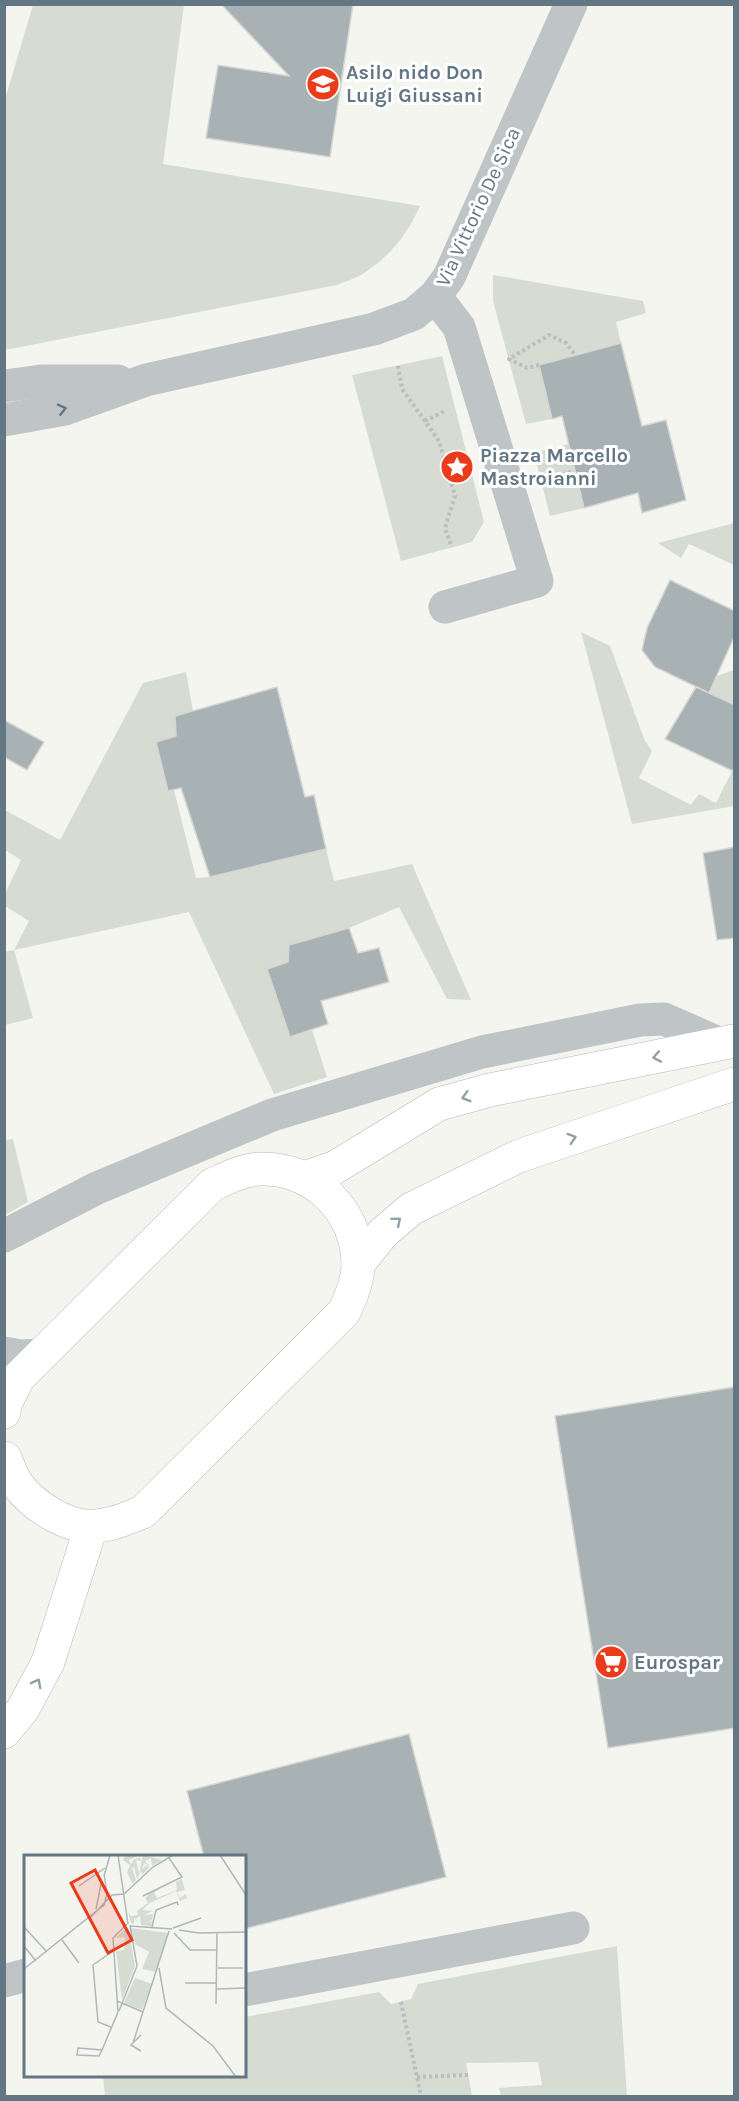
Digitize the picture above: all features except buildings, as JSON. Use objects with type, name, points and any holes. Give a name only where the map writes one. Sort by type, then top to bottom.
[{"type":"main road","points":[[304,1178],[334,1168],[440,1104],[490,1090],[728,1042]]},
{"type":"main road","points":[[358,1264],[383,1233],[411,1209],[519,1156],[735,1084]]},
{"type":"main road","points":[[4,1412],[6,1402],[19,1377],[212,1185],[235,1174],[260,1169],[285,1172],[304,1178],[329,1195],[345,1216],[355,1239],[358,1264],[354,1289],[344,1312],[143,1512],[117,1522],[92,1527],[61,1519],[36,1505],[17,1484],[5,1457]]},
{"type":"main road","points":[[4,1463],[5,1457]]},
{"type":"main road","points":[[4,1732],[23,1709],[48,1662],[92,1527]]},
{"type":"street","name":"Via Vittorio De Sica","points":[[147,381],[374,329],[414,314],[435,296],[449,277],[571,4]]},
{"type":"street","points":[[435,296],[459,327],[537,581],[445,607]]},
{"type":"street","points":[[4,386],[41,381],[147,381]]},
{"type":"street","points":[[4,420],[64,409],[147,381]]},
{"type":"street","points":[[4,1236],[97,1188],[272,1115],[482,1052],[640,1020],[664,1019],[728,1042]]},
{"type":"street","points":[[4,1353],[21,1356],[42,1355]]},
{"type":"street","points":[[246,1990],[573,1928]]},
{"type":"street","points":[[4,1981],[24,1976]]},
{"type":"path","points":[[539,365],[527,368],[509,359],[549,335],[566,343],[575,355]]},
{"type":"path","points":[[398,366],[402,389],[439,441],[455,496],[445,528],[452,547]]},
{"type":"path","points":[[425,421],[454,406]]},
{"type":"path","points":[[541,480],[574,471]]},
{"type":"path","points":[[401,2002],[421,2097]]},
{"type":"path","points":[[417,2077],[468,2075]]},
{"type":"shaded area","points":[[33,5],[184,5],[163,164],[420,206],[410,225],[398,243],[376,265],[337,285],[5,350],[5,99]]},
{"type":"shaded area","points":[[493,275],[643,301],[646,313],[616,322],[621,343],[539,365],[552,419],[526,424],[493,301]]},
{"type":"shaded area","points":[[442,356],[484,522],[472,542],[401,561],[352,375]]},
{"type":"shaded area","points":[[585,440],[588,456],[572,460],[584,508],[550,516],[534,453]]},
{"type":"shaded area","points":[[734,523],[734,565],[689,544],[681,558],[658,543]]},
{"type":"shaded area","points":[[581,632],[610,646],[645,741],[652,751],[639,778],[691,805],[699,794],[716,803],[734,767],[734,806],[632,824]]},
{"type":"shaded area","points":[[734,670],[734,705],[710,693],[717,676]]},
{"type":"shaded area","points":[[186,672],[193,711],[175,716],[176,736],[156,742],[168,791],[174,790],[196,878],[210,877],[326,849],[334,881],[412,864],[471,1000],[447,999],[399,907],[349,928],[290,945],[288,962],[267,970],[290,1037],[312,1030],[327,1077],[274,1094],[189,912],[14,950],[29,921],[5,906],[5,894],[21,860],[5,850],[5,810],[60,840],[143,683]]},
{"type":"shaded area","points":[[14,950],[33,1018],[5,1025],[4,952]]},
{"type":"shaded area","points":[[13,1139],[28,1202],[5,1215],[5,1140]]},
{"type":"shaded area","points":[[617,1946],[627,2096],[501,2096],[499,2088],[542,2085],[538,2062],[466,2063],[472,2096],[105,2096],[103,2077],[246,2077],[246,2017],[379,1992],[391,2004],[411,1999],[418,1984]]},
{"type":"place","name":"Asilo nido Don Luigi Giussani","points":[[323,84]]},
{"type":"place","name":"Piazza Marcello Mastroianni","points":[[457,467]]},
{"type":"place","name":"Eurospar","points":[[611,1662]]}]
